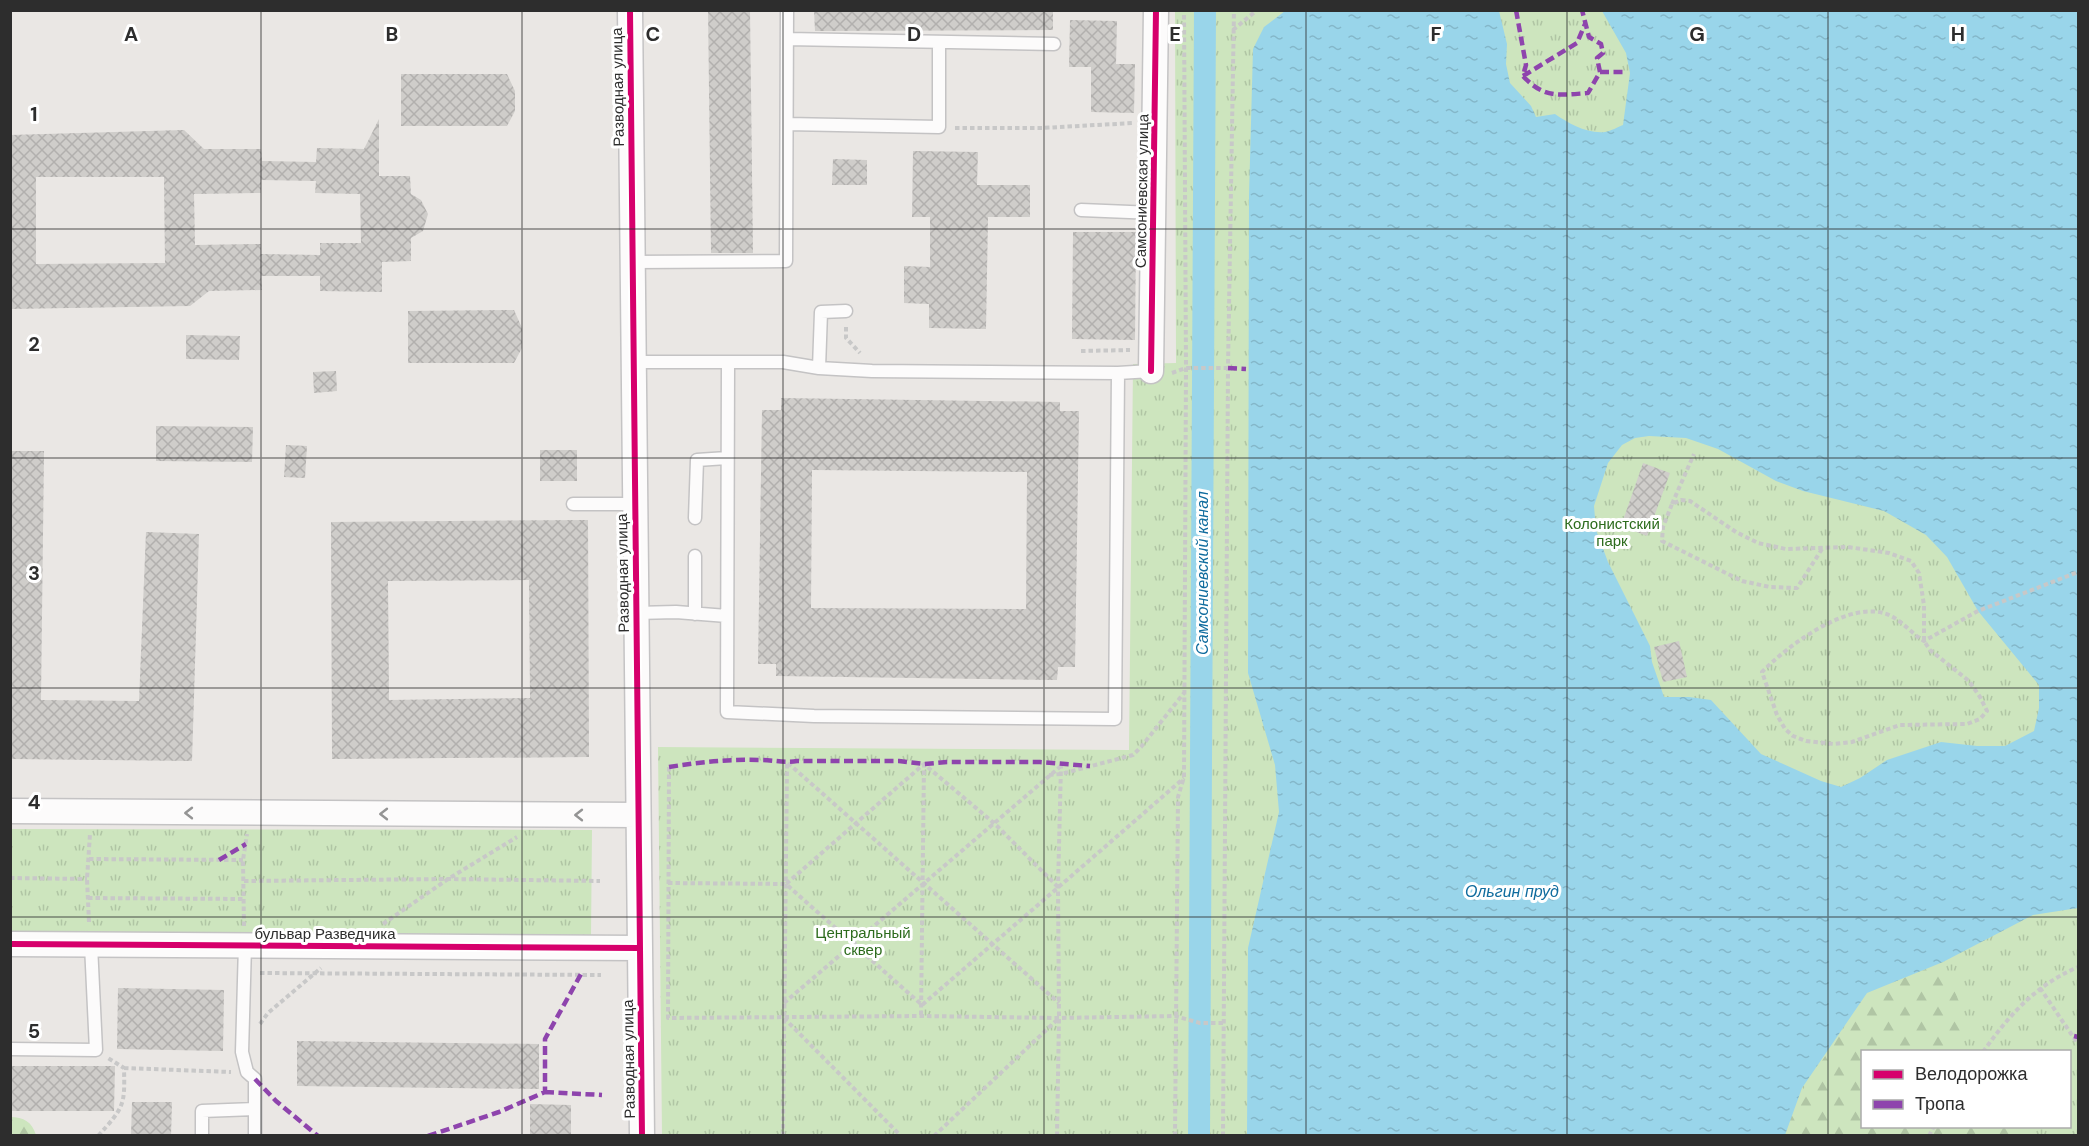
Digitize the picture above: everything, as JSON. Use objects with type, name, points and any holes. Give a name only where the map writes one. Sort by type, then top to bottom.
[{"type":"street","name":"Разводная улица","points":[[630,10],[642,1136]]},
{"type":"street","name":"Самсониевская улица","points":[[1152,360],[1156,10]]},
{"type":"street","points":[[10,811],[638,815]]},
{"type":"street","name":"бульвар Разведчика","points":[[10,944],[639,948]]},
{"type":"lane","points":[[632,262],[786,261],[787,10]]},
{"type":"lane","points":[[787,39],[1054,44]]},
{"type":"lane","points":[[788,124],[939,128],[939,42]]},
{"type":"lane","points":[[1081,210],[1154,213]]},
{"type":"lane","points":[[819,368],[821,312],[846,311]]},
{"type":"lane","points":[[633,362],[783,362],[819,368],[876,371],[1118,373],[1152,360]]},
{"type":"lane","points":[[728,362],[727,712],[814,716],[1115,720],[1118,373]]},
{"type":"lane","points":[[695,518],[697,460],[727,458]]},
{"type":"lane","points":[[573,504],[635,504]]},
{"type":"lane","points":[[695,556],[695,614]]},
{"type":"lane","points":[[636,613],[727,616]]},
{"type":"lane","points":[[10,1049],[96,1050],[91,945]]},
{"type":"lane","points":[[245,945],[242,1052],[247,1072],[255,1079],[255,1136]]},
{"type":"lane","points":[[202,1136],[202,1111],[255,1109]]},
{"type":"path","points":[[1175,1136],[1178,797],[1184,777],[1185,693],[1184,10]]},
{"type":"path","points":[[1222,1136],[1228,368],[1234,10]]},
{"type":"path","points":[[1232,31],[1257,10]]},
{"type":"path","points":[[939,128],[1042,128],[1155,122]]},
{"type":"path","points":[[846,311],[846,338],[876,371]]},
{"type":"path","points":[[1081,351],[1152,360]]},
{"type":"path","points":[[1186,368],[1228,368]]},
{"type":"path","points":[[1694,454],[1663,527],[1662,541],[1742,581],[1770,587],[1797,588],[1822,549]]},
{"type":"path","points":[[1672,504],[1681,500],[1689,501],[1736,532],[1758,543],[1786,549],[1848,547],[1889,553],[1911,561],[1919,573],[1924,605],[1924,641],[1930,650],[1969,681],[1987,711],[1980,719],[1967,724],[1899,725],[1852,742],[1834,744],[1806,741],[1793,736],[1785,729],[1778,715],[1762,672],[1779,654],[1802,638],[1853,614],[1872,611],[1890,615],[1924,641]]},
{"type":"path","points":[[1924,641],[1978,611],[2079,572]]},
{"type":"path","points":[[1049,775],[1061,774],[1133,754],[1185,693]]},
{"type":"path","points":[[783,1136],[787,763],[1059,1003]]},
{"type":"path","points":[[924,764],[994,824],[1058,887]]},
{"type":"path","points":[[786,884],[924,764]]},
{"type":"path","points":[[921,1016],[924,764]]},
{"type":"path","points":[[784,1003],[1062,765],[1058,887],[1057,1136]]},
{"type":"path","points":[[669,768],[668,1018],[1175,1016],[1200,1023],[1223,1023]]},
{"type":"path","points":[[922,1005],[1184,777]]},
{"type":"path","points":[[91,945],[87,879],[92,812]]},
{"type":"path","points":[[245,945],[243,860],[250,813]]},
{"type":"path","points":[[380,926],[448,879],[527,831],[532,815]]},
{"type":"path","points":[[89,859],[243,860]]},
{"type":"path","points":[[10,878],[87,879]]},
{"type":"path","points":[[244,881],[448,879],[600,881]]},
{"type":"path","points":[[668,884],[786,884],[922,1005]]},
{"type":"path","points":[[88,898],[243,899]]},
{"type":"path","points":[[1984,1050],[2020,1004],[2040,988],[2079,967]]},
{"type":"path","points":[[244,973],[601,975]]},
{"type":"path","points":[[242,1052],[268,1013],[314,973]]},
{"type":"path","points":[[2040,988],[2079,1044]]},
{"type":"path","points":[[783,1018],[901,1136]]},
{"type":"path","points":[[934,1136],[1059,1018]]},
{"type":"path","points":[[96,1050],[124,1068],[247,1072]]},
{"type":"path","points":[[98,1136],[117,1115],[124,1100],[124,1068]]},
{"type":"green space","name":"Ольгин пруд","points":[[1175,11],[2078,11],[2078,1135],[662,1135],[658,747],[1129,750],[1133,364],[1176,363]]},
{"type":"green space","points":[[11,829],[592,830],[591,937],[11,932]]},
{"type":"green space","points":[[1943,962],[1970,1029],[1956,1050],[1861,1050],[1861,1128],[2016,1128],[2014,1135],[1784,1136],[1788,1112],[1867,993]]},
{"type":"green space","points":[[10,1117],[27,1121],[36,1135],[11,1135]]},
{"type":"water","name":"Ольгин пруд","points":[[1285,11],[1499,11],[1507,44],[1506,64],[1510,83],[1531,106],[1536,117],[1555,114],[1578,127],[1598,132],[1623,125],[1630,73],[1626,53],[1602,11],[2078,11],[2078,908],[2033,915],[1943,962],[1867,993],[1802,1088],[1785,1135],[1247,1135],[1248,948],[1279,812],[1275,765],[1248,673],[1249,196],[1253,49],[1264,27]],"holes":[[[1649,436],[1686,438],[1718,449],[1776,481],[1803,491],[1884,511],[1926,535],[1947,557],[1978,611],[2039,685],[2039,708],[2034,731],[2005,746],[1941,742],[1887,760],[1860,778],[1841,787],[1821,781],[1761,754],[1711,700],[1664,697],[1652,662],[1650,646],[1608,562],[1596,530],[1594,506],[1608,463],[1622,445],[1635,438]]]},
{"type":"building","points":[[708,10],[750,10],[753,253],[711,253]]},
{"type":"building","points":[[814,10],[1053,10],[1053,30],[815,31]]},
{"type":"building","points":[[1070,20],[1117,21],[1116,64],[1135,64],[1134,113],[1091,112],[1091,67],[1069,67]]},
{"type":"building","points":[[401,74],[507,74],[515,91],[515,111],[507,126],[401,126]]},
{"type":"building","points":[[379,119],[379,176],[410,176],[411,194],[421,200],[428,214],[423,231],[411,238],[411,261],[382,262],[382,292],[320,291],[320,276],[261,276],[262,290],[209,291],[190,306],[10,309],[10,135],[184,130],[204,149],[261,149],[262,161],[316,162],[317,148],[364,149]],"holes":[[[36,177],[164,177],[165,263],[36,264]],[[261,180],[316,181],[315,193],[360,194],[361,243],[320,243],[320,255],[261,254],[261,244],[195,245],[194,194],[261,193]]]},
{"type":"building","points":[[913,151],[978,152],[977,185],[1030,185],[1030,217],[988,217],[986,329],[929,328],[929,304],[904,303],[904,266],[930,267],[930,217],[912,217]]},
{"type":"building","points":[[833,159],[867,160],[867,185],[832,185]]},
{"type":"building","points":[[1073,232],[1136,232],[1135,340],[1072,339]]},
{"type":"building","points":[[514,310],[522,328],[522,348],[514,363],[408,363],[408,311]]},
{"type":"building","points":[[186,335],[240,336],[239,360],[186,359]]},
{"type":"building","points":[[336,371],[337,391],[314,393],[313,372]]},
{"type":"building","points":[[781,398],[1060,402],[1060,411],[1079,411],[1075,667],[1058,667],[1057,680],[776,676],[776,664],[758,664],[762,410],[781,410]],"holes":[[[812,470],[1027,472],[1026,609],[811,608]]]},
{"type":"building","points":[[156,426],[253,427],[252,462],[156,461]]},
{"type":"building","points":[[286,445],[307,446],[305,478],[284,477]]},
{"type":"building","points":[[540,450],[577,450],[577,481],[540,481]]},
{"type":"building","points":[[10,451],[44,451],[41,700],[139,701],[146,532],[199,534],[192,761],[10,759]]},
{"type":"building","points":[[1643,463],[1670,473],[1647,536],[1621,526]]},
{"type":"building","points":[[588,520],[589,757],[332,759],[331,522]],"holes":[[[529,580],[530,698],[389,700],[388,581]]]},
{"type":"building","points":[[1679,641],[1687,677],[1663,682],[1654,647]]},
{"type":"building","points":[[118,988],[224,990],[223,1051],[117,1049]]},
{"type":"building","points":[[297,1041],[539,1044],[539,1089],[297,1086]]},
{"type":"building","points":[[10,1066],[115,1066],[114,1111],[10,1111]]},
{"type":"building","points":[[132,1102],[172,1102],[171,1136],[131,1136]]},
{"type":"building","points":[[530,1104],[571,1105],[571,1136],[530,1136]]},
{"type":"waterway","name":"Самсониевский канал","points":[[1199,1136],[1205,10]]},
{"type":"marked path","points":[[1516,10],[1526,65],[1523,76],[1538,89],[1561,95],[1588,93],[1600,72],[1597,58],[1603,53],[1601,44],[1589,37],[1582,10]]},
{"type":"marked path","points":[[1523,76],[1577,43],[1585,24]]},
{"type":"marked path","points":[[1600,72],[1627,72]]},
{"type":"marked path","points":[[1228,368],[1246,369]]},
{"type":"marked path","points":[[669,767],[714,761],[748,760],[899,761],[924,764],[1040,762],[1090,766]]},
{"type":"marked path","points":[[219,860],[246,844]]},
{"type":"marked path","points":[[428,1136],[499,1112],[545,1092],[545,1039],[581,974]]},
{"type":"marked path","points":[[2074,1036],[2078,1037]]},
{"type":"marked path","points":[[255,1079],[276,1101],[318,1136]]},
{"type":"marked path","points":[[545,1092],[602,1095]]},
{"type":"cycle path","points":[[630,10],[642,1136]]},
{"type":"cycle path","points":[[1151,371],[1156,10]]},
{"type":"cycle path","points":[[10,944],[639,948]]},
{"type":"park label","name":"Колонистский парк","points":[[1612,532]]},
{"type":"park label","name":"Центральный сквер","points":[[863,942]]}]
